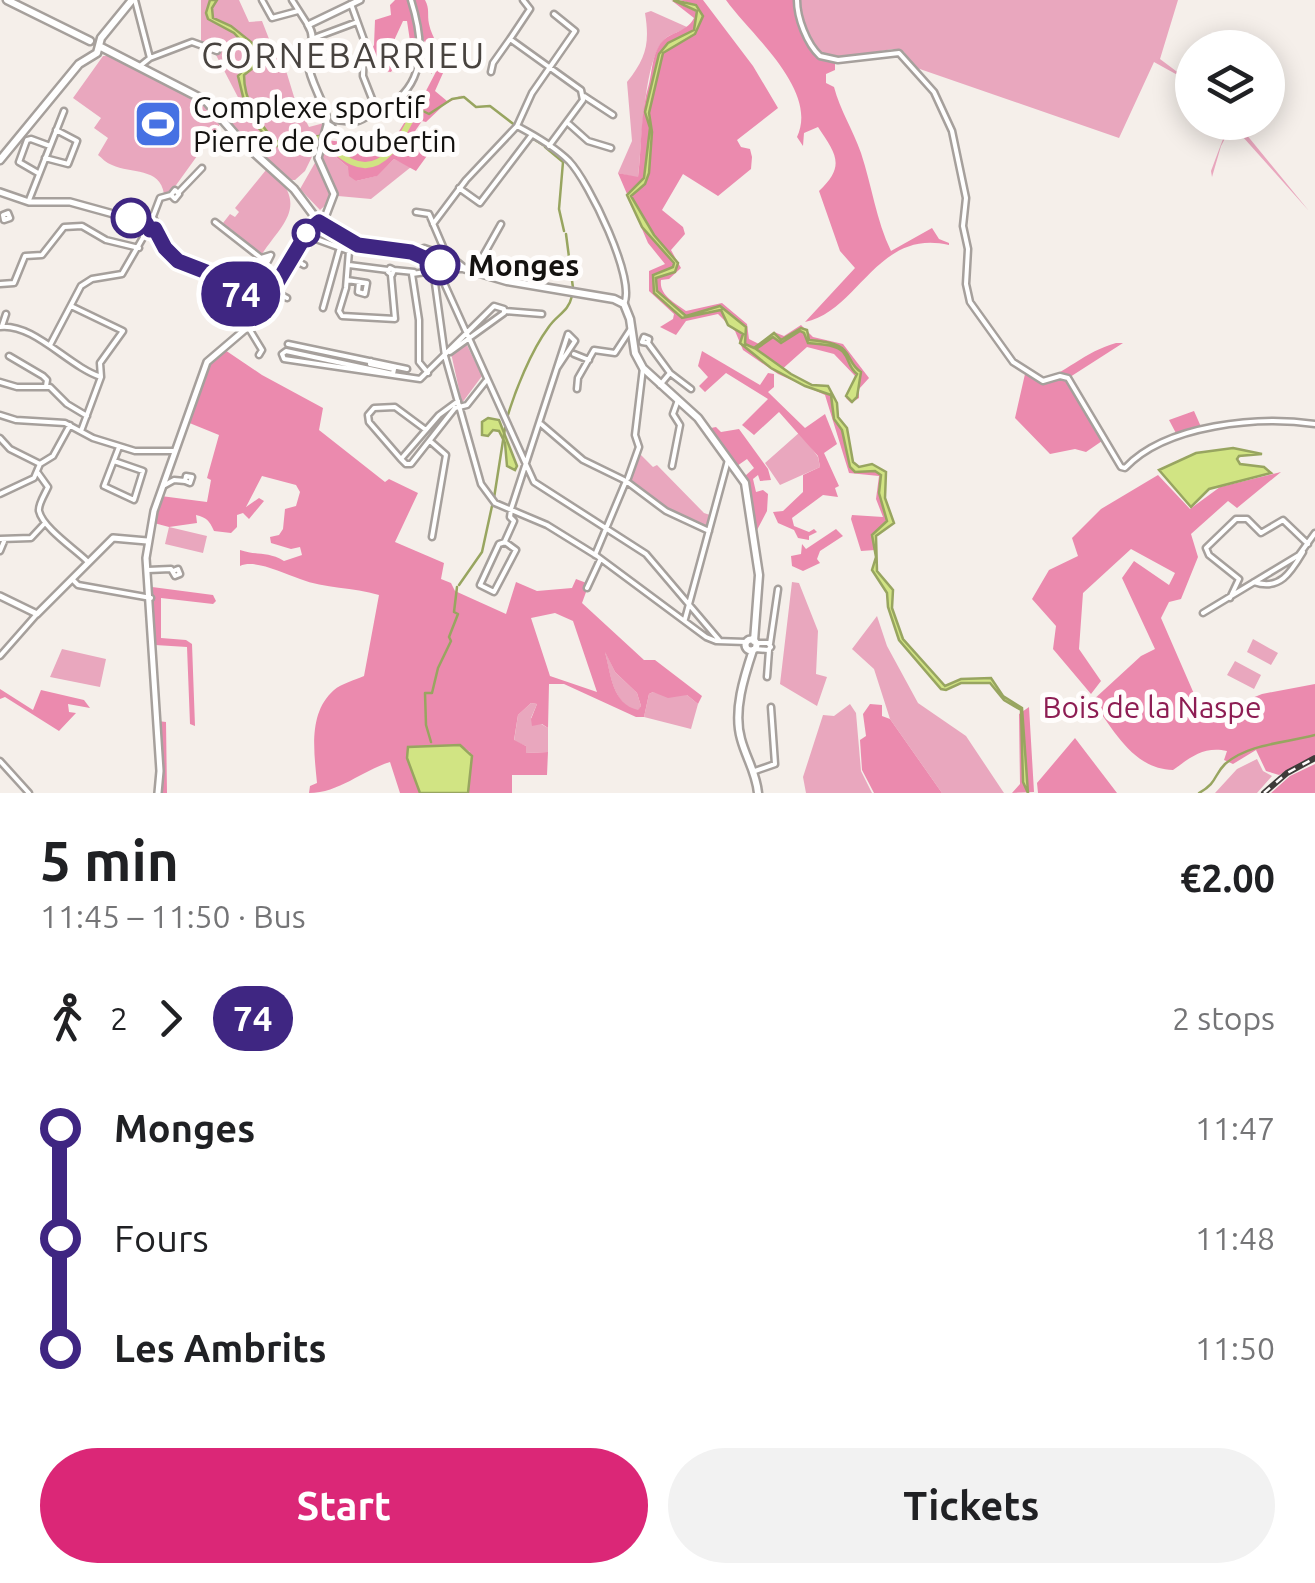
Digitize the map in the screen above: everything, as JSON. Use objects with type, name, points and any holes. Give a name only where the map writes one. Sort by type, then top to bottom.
[{"type":"main road","points":[[8,0],[206,101],[240,140],[342,238],[358,245],[434,252],[474,272],[624,304],[632,342],[643,368],[698,418],[745,483],[759,575],[738,725],[756,771],[758,793]]},
{"type":"main road","points":[[0,160],[133,1]]},
{"type":"main road","points":[[421,253],[428,261],[451,263]]},
{"type":"street","points":[[262,0],[272,18],[298,11]]},
{"type":"street","points":[[158,793],[148,541],[162,484],[207,362],[248,327],[305,235],[334,199],[334,191],[319,162],[329,124],[308,63],[314,38],[292,0]]},
{"type":"street","points":[[308,25],[360,0]]},
{"type":"street","points":[[329,124],[362,123],[401,96],[416,71],[420,31],[411,0]]},
{"type":"street","points":[[491,72],[493,63],[530,9],[523,0]]},
{"type":"street","points":[[797,0],[808,40],[820,56],[832,60],[899,53],[934,92],[952,131],[966,198],[966,284],[974,309],[1020,368],[1043,381],[1068,378],[1121,467],[1174,440],[1229,424],[1277,420],[1315,424]]},
{"type":"street","points":[[133,1],[150,58]]},
{"type":"street","points":[[351,4],[364,40],[363,76],[377,110]]},
{"type":"street","points":[[433,224],[459,188],[516,127],[550,66],[575,32],[554,14]]},
{"type":"street","points":[[314,38],[358,21]]},
{"type":"street","points":[[510,39],[612,115]]},
{"type":"street","points":[[140,66],[150,58],[192,42],[217,51]]},
{"type":"street","points":[[549,146],[584,96]]},
{"type":"street","points":[[29,202],[64,111]]},
{"type":"street","points":[[568,122],[588,141],[612,148]]},
{"type":"street","points":[[516,127],[569,161],[602,218],[618,260],[626,293],[624,304]]},
{"type":"street","points":[[45,158],[68,164],[77,141],[56,130]]},
{"type":"street","points":[[459,188],[480,203],[532,135]]},
{"type":"street","points":[[39,173],[19,162],[27,140],[50,146]]},
{"type":"street","points":[[50,345],[81,286],[92,279],[122,274],[139,248],[160,198],[171,195],[173,190],[179,192],[202,168]]},
{"type":"street","points":[[0,192],[29,202],[63,201],[150,225],[178,261],[209,273],[262,308]]},
{"type":"street","points":[[4,214],[14,197]]},
{"type":"street","points":[[416,212],[427,212],[451,263],[440,274],[534,482],[646,554],[721,641]]},
{"type":"street","points":[[215,222],[261,258]]},
{"type":"street","points":[[474,272],[501,224]]},
{"type":"street","points":[[0,284],[12,284],[24,256],[42,255],[64,227],[85,227],[106,240],[139,248]]},
{"type":"street","points":[[305,235],[349,251],[340,315],[393,320],[396,314],[392,272]]},
{"type":"street","points":[[434,252],[440,244]]},
{"type":"street","points":[[323,308],[340,247]]},
{"type":"street","points":[[293,259],[304,265]]},
{"type":"street","points":[[428,261],[459,404],[481,484],[493,502],[546,525],[597,557],[706,637],[769,647]]},
{"type":"street","points":[[349,265],[392,272],[433,271]]},
{"type":"street","points":[[410,272],[419,320],[419,362],[428,373]]},
{"type":"street","points":[[347,280],[359,282]]},
{"type":"street","points":[[273,291],[287,298]]},
{"type":"street","points":[[71,306],[123,331],[100,363],[101,377],[81,430]]},
{"type":"street","points":[[467,337],[494,306],[504,311],[542,314]]},
{"type":"street","points":[[393,374],[284,359],[282,354],[418,378],[504,311]]},
{"type":"street","points":[[6,314],[1,326],[50,345],[80,369],[101,377]]},
{"type":"street","points":[[248,327],[262,350],[258,355]]},
{"type":"street","points":[[577,389],[578,378],[594,350],[615,353],[630,330]]},
{"type":"street","points":[[504,542],[514,547],[515,552],[494,592],[480,584],[514,521],[511,510],[568,334],[575,341],[557,368]]},
{"type":"street","points":[[622,340],[632,342]]},
{"type":"street","points":[[648,343],[670,372],[691,389]]},
{"type":"street","points":[[288,344],[407,368]]},
{"type":"street","points":[[574,354],[588,360]]},
{"type":"street","points":[[8,356],[44,376],[46,386]]},
{"type":"street","points":[[371,361],[370,364],[394,369],[393,374]]},
{"type":"street","points":[[588,588],[605,528],[639,451],[635,435],[643,368]]},
{"type":"street","points":[[660,385],[670,372]]},
{"type":"street","points":[[401,459],[439,415],[459,404],[467,405],[486,380]]},
{"type":"street","points":[[0,382],[16,387],[46,386],[87,416]]},
{"type":"street","points":[[672,466],[680,428],[673,414],[678,400]]},
{"type":"street","points":[[426,430],[393,406],[374,408],[368,415],[369,422],[408,465],[459,404]]},
{"type":"street","points":[[0,415],[6,421],[70,425],[140,452],[173,451]]},
{"type":"street","points":[[539,423],[583,460],[627,480],[666,510],[708,531]]},
{"type":"street","points":[[0,494],[38,473],[40,464],[53,456],[70,425]]},
{"type":"street","points":[[0,438],[10,449],[40,464]]},
{"type":"street","points":[[430,440],[446,455],[432,537]]},
{"type":"street","points":[[114,461],[143,472],[134,500],[104,486],[119,447]]},
{"type":"street","points":[[684,620],[728,460]]},
{"type":"street","points":[[38,473],[48,490],[39,507],[46,523],[87,563]]},
{"type":"street","points":[[162,484],[185,481]]},
{"type":"street","points":[[1230,598],[1239,578],[1209,556],[1206,546],[1236,519],[1247,519],[1261,534],[1283,520],[1307,547]]},
{"type":"street","points":[[0,552],[3,539],[31,538],[46,523]]},
{"type":"street","points":[[1254,582],[1268,586],[1290,574],[1315,534]]},
{"type":"street","points":[[0,656],[112,538],[148,541]]},
{"type":"street","points":[[1203,613],[1307,547]]},
{"type":"street","points":[[148,570],[174,571]]},
{"type":"street","points":[[73,580],[78,585],[151,598]]},
{"type":"street","points":[[767,677],[778,589]]},
{"type":"street","points":[[0,596],[36,614]]},
{"type":"street","points":[[756,771],[775,764],[771,707]]},
{"type":"street","points":[[0,761],[29,793]]},
{"type":"shaded area","points":[[201,0],[239,0],[249,22],[262,21],[271,44],[283,55],[308,47],[306,55],[284,64],[295,100],[309,127],[324,123],[326,128],[305,171],[295,180],[289,180],[247,144],[225,117],[241,103],[216,55],[201,46]]},
{"type":"shaded area","points":[[210,0],[217,0],[212,8],[213,18],[231,26],[261,50],[262,61],[244,75],[249,102],[263,126],[275,141],[324,135],[320,144],[276,146],[248,117],[238,76],[256,57],[234,33],[208,19]]},
{"type":"shaded area","points":[[673,0],[696,5],[703,16],[695,34],[663,53],[649,113],[652,132],[649,173],[645,184],[631,196],[654,235],[678,263],[675,272],[656,278],[657,291],[686,316],[720,306],[746,327],[745,344],[754,348],[774,333],[781,340],[801,328],[807,330],[809,340],[828,342],[847,353],[861,372],[857,397],[852,402],[846,396],[857,374],[840,349],[808,343],[800,331],[781,343],[773,337],[756,349],[812,385],[828,386],[837,403],[838,417],[847,428],[853,462],[859,467],[872,464],[886,472],[885,498],[894,523],[876,536],[877,571],[893,590],[892,608],[903,639],[945,686],[961,679],[991,678],[1003,696],[1022,708],[1028,793],[1023,782],[1021,710],[1004,700],[990,683],[961,683],[941,689],[899,640],[887,593],[872,570],[876,557],[872,535],[887,521],[879,493],[881,475],[875,471],[855,472],[850,467],[842,430],[834,419],[831,395],[771,368],[740,343],[743,334],[728,325],[721,310],[682,318],[654,293],[653,275],[674,263],[642,227],[627,195],[644,178],[650,128],[645,112],[659,54],[668,43],[694,30],[697,11]]},
{"type":"shaded area","points":[[799,0],[1178,0],[1160,59],[1175,74],[1154,62],[1119,138],[914,67],[904,52],[893,49],[831,59],[818,49],[801,17]]},
{"type":"shaded area","points":[[651,11],[687,27],[666,38],[652,63],[638,178],[618,173],[632,141],[627,82],[645,50],[645,13]]},
{"type":"shaded area","name":"Complexe sportif Pierre de Coubertin","points":[[103,56],[113,56],[203,101],[223,120],[174,188],[164,194],[151,175],[112,165],[98,155],[108,138],[94,128],[101,118],[73,98]]},
{"type":"shaded area","points":[[1246,140],[1251,140],[1309,211]]},
{"type":"shaded area","points":[[323,146],[348,167],[356,181],[376,176],[394,159],[411,167],[371,199],[338,196],[322,163]]},
{"type":"shaded area","points":[[316,161],[330,187],[328,203],[320,210],[300,189]]},
{"type":"shaded area","points":[[266,170],[276,174],[285,186],[290,206],[284,224],[262,254],[223,223],[230,214],[235,217],[239,212],[235,208]]},
{"type":"shaded area","points":[[466,343],[482,376],[462,403],[451,353]]},
{"type":"shaded area","points":[[488,418],[499,420],[517,466],[515,470],[507,466],[505,443],[499,431],[482,435],[482,422]]},
{"type":"shaded area","points":[[800,432],[818,457],[820,467],[780,485],[765,463]]},
{"type":"shaded area","points":[[1233,448],[1262,454],[1237,459],[1240,464],[1264,467],[1271,473],[1209,489],[1191,507],[1159,470],[1196,453]]},
{"type":"shaded area","points":[[639,453],[710,515],[707,527],[667,509],[629,479]]},
{"type":"shaded area","points":[[169,527],[207,536],[203,553],[165,544]]},
{"type":"shaded area","points":[[792,582],[799,583],[818,631],[816,674],[827,677],[817,706],[780,684]]},
{"type":"shaded area","points":[[877,616],[887,646],[918,703],[966,736],[1004,793],[942,793],[890,719],[874,669],[852,649]]},
{"type":"shaded area","points":[[1253,639],[1278,653],[1271,665],[1247,652]]},
{"type":"shaded area","points":[[62,649],[106,659],[100,687],[50,677]]},
{"type":"shaded area","points":[[604,649],[615,672],[637,693],[641,706],[638,711],[622,702],[617,694]]},
{"type":"shaded area","points":[[1235,661],[1261,675],[1254,689],[1227,675]]},
{"type":"shaded area","points":[[649,694],[687,695],[698,704],[691,729],[644,717]]},
{"type":"shaded area","points":[[531,703],[537,704],[531,718],[548,728],[548,752],[526,753],[526,746],[514,741],[518,715]]},
{"type":"shaded area","points":[[850,704],[856,713],[861,771],[872,793],[806,793],[803,777],[823,715],[834,716]]},
{"type":"shaded area","points":[[460,745],[472,756],[468,793],[420,793],[407,758],[408,747]]},
{"type":"shaded area","points":[[1257,759],[1263,771],[1272,776],[1257,793],[1215,793],[1237,769]]},
{"type":"green space","points":[[395,0],[425,0],[442,65],[447,64],[435,91],[447,101],[463,95],[422,121],[411,137],[429,153],[416,171],[394,159],[377,176],[356,181],[349,176],[348,167],[323,146],[326,140],[343,142],[355,149],[396,136],[417,108],[439,66],[431,74],[430,46],[419,37],[417,58],[399,72],[410,41],[407,21],[403,21],[385,60],[394,67],[391,72],[365,62],[374,45],[375,20],[391,15],[390,5]]},
{"type":"green space","points":[[671,0],[697,12],[694,30],[668,43],[659,54],[645,112],[650,128],[644,178],[628,195],[642,227],[674,263],[677,261],[654,235],[631,196],[645,184],[649,173],[652,132],[649,113],[663,53],[695,34],[703,16],[696,5],[680,0],[703,0],[753,66],[778,108],[737,140],[741,147],[750,149],[751,169],[718,196],[683,174],[662,210],[683,227],[685,234],[671,250],[681,268],[669,279],[661,280],[662,290],[686,311],[722,303],[747,324],[749,339],[759,344],[774,332],[784,336],[801,325],[813,337],[843,344],[869,378],[859,389],[859,398],[851,403],[846,398],[857,378],[834,354],[807,347],[779,372],[829,393],[850,467],[855,472],[875,471],[883,476],[887,525],[876,533],[875,550],[861,551],[851,519],[852,515],[883,517],[876,499],[879,476],[849,473],[825,395],[778,374],[743,350],[735,331],[718,314],[686,321],[676,335],[660,327],[674,314],[649,291],[649,271],[665,264],[648,243],[618,173],[638,177],[644,107],[655,55],[662,41],[694,18]]},
{"type":"green space","points":[[726,0],[795,0],[797,20],[805,39],[818,54],[835,63],[835,70],[826,74],[826,83],[834,87],[858,145],[891,251],[932,228],[939,239],[949,243],[904,248],[886,259],[824,315],[805,322],[855,268],[840,251],[819,191],[833,174],[835,160],[818,127],[804,133],[803,146],[797,137],[799,101],[791,82]]},
{"type":"green space","points":[[1116,343],[1123,343],[1070,377],[1059,378],[1068,380],[1102,441],[1086,452],[1075,449],[1050,454],[1015,418],[1025,374],[1039,383]]},
{"type":"green space","points":[[225,350],[323,408],[319,430],[385,482],[389,479],[418,493],[395,542],[444,563],[441,579],[451,583],[455,591],[506,614],[516,582],[537,591],[572,588],[576,579],[589,584],[582,603],[644,660],[655,660],[702,696],[698,704],[687,695],[668,698],[653,692],[649,694],[644,717],[636,717],[564,684],[549,684],[548,728],[542,724],[532,726],[537,704],[531,703],[518,715],[514,740],[526,746],[526,753],[548,752],[547,775],[512,775],[512,793],[468,793],[470,752],[460,745],[408,747],[407,758],[420,793],[400,793],[390,762],[340,786],[309,793],[310,786],[317,783],[316,721],[334,690],[364,676],[379,595],[310,582],[261,565],[240,566],[240,550],[284,561],[302,555],[300,547],[291,549],[271,543],[270,537],[279,535],[283,529],[285,509],[296,506],[300,492],[296,485],[262,476],[246,507],[259,498],[264,501],[249,519],[243,513],[237,515],[237,527],[231,533],[214,531],[207,520],[196,515],[197,523],[169,527],[154,523],[161,496],[207,502],[211,480],[207,478],[219,435],[187,422],[200,382]],"holes":[[[555,613],[573,621],[597,692],[550,676],[531,618]],[[605,652],[615,672],[637,693],[641,706],[638,710],[618,695]]]},
{"type":"green space","points":[[702,351],[760,385],[768,373],[774,374],[774,387],[768,392],[805,428],[825,414],[837,444],[824,453],[839,486],[835,488],[838,497],[823,495],[792,518],[794,526],[817,532],[809,540],[798,538],[794,530],[778,523],[773,512],[783,511],[803,492],[803,475],[820,467],[818,456],[779,412],[754,435],[742,425],[768,399],[726,373],[705,392],[699,386],[708,377],[698,366]]},
{"type":"green space","points":[[1194,411],[1202,429],[1178,437],[1169,420]]},
{"type":"green space","points":[[711,428],[721,432],[739,429],[768,469],[771,480],[760,481],[758,475],[753,479],[756,492],[763,490],[768,494],[767,511],[757,530],[745,476],[754,468],[747,459],[737,466],[716,441]]},
{"type":"green space","name":"Bois de la Naspe","points":[[1281,472],[1237,508],[1228,501],[1191,534],[1198,557],[1181,599],[1169,602],[1161,618],[1198,703],[1220,711],[1262,694],[1315,684],[1315,756],[1279,775],[1266,771],[1256,750],[1233,764],[1224,760],[1227,751],[1219,750],[1198,754],[1173,770],[1147,763],[1126,746],[1092,701],[1141,656],[1155,649],[1122,578],[1134,561],[1169,585],[1175,573],[1131,549],[1083,593],[1079,649],[1101,681],[1091,694],[1053,649],[1056,626],[1032,599],[1049,570],[1078,556],[1072,538],[1101,509],[1158,475],[1190,509],[1220,487]]},
{"type":"green space","points":[[836,529],[843,536],[820,551],[820,563],[803,571],[792,566],[791,556],[801,554],[802,544],[806,549]]},
{"type":"green space","points":[[152,587],[213,595],[216,601],[213,604],[161,598],[161,638],[192,644],[195,726],[190,724],[187,647],[155,645]]},
{"type":"green space","points":[[0,689],[33,710],[41,690],[84,700],[90,708],[68,704],[69,712],[76,713],[59,731],[5,697],[0,699]]},
{"type":"green space","points":[[870,704],[882,705],[882,716],[890,719],[942,793],[874,793],[862,770],[860,740],[866,736],[863,714]]},
{"type":"green space","points":[[1029,707],[1034,792],[1012,793],[1020,784],[1019,714]]},
{"type":"green space","points":[[158,721],[166,722],[167,793],[159,793]]},
{"type":"green space","points":[[1075,738],[1117,793],[1038,793],[1037,783]]},
{"type":"green space","points":[[1315,764],[1315,793],[1271,793],[1290,776]]},
{"type":"waterway","points":[[417,108],[429,114],[452,99],[464,97],[476,107],[490,106],[525,133]]},
{"type":"waterway","points":[[319,139],[352,162],[375,163],[394,148],[418,105]]},
{"type":"waterway","points":[[535,140],[543,145]]},
{"type":"waterway","points":[[545,147],[563,162],[559,209],[564,231]]},
{"type":"waterway","points":[[566,234],[573,288]]},
{"type":"waterway","points":[[507,418],[536,348],[572,296]]},
{"type":"waterway","points":[[494,498],[505,428]]},
{"type":"waterway","points":[[459,585],[482,552],[492,506]]},
{"type":"waterway","points":[[431,742],[425,693],[432,693],[451,641],[458,614],[454,612],[457,587]]},
{"type":"waterway","points":[[1199,793],[1235,757],[1315,735]]},
{"type":"railway","points":[[1264,793],[1287,773],[1315,758]]},
{"type":"bus line","name":"74","points":[[131,218],[155,229],[172,257],[209,273],[262,308],[308,231],[319,222],[358,245],[411,252],[440,265]]},
{"type":"place","name":"Complexe sportif Pierre de Coubertin","points":[[158,124]]},
{"type":"place","name":"Monges","points":[[440,265]]},
{"type":"district","name":"CORNEBARRIEU","points":[[344,55]]}]
